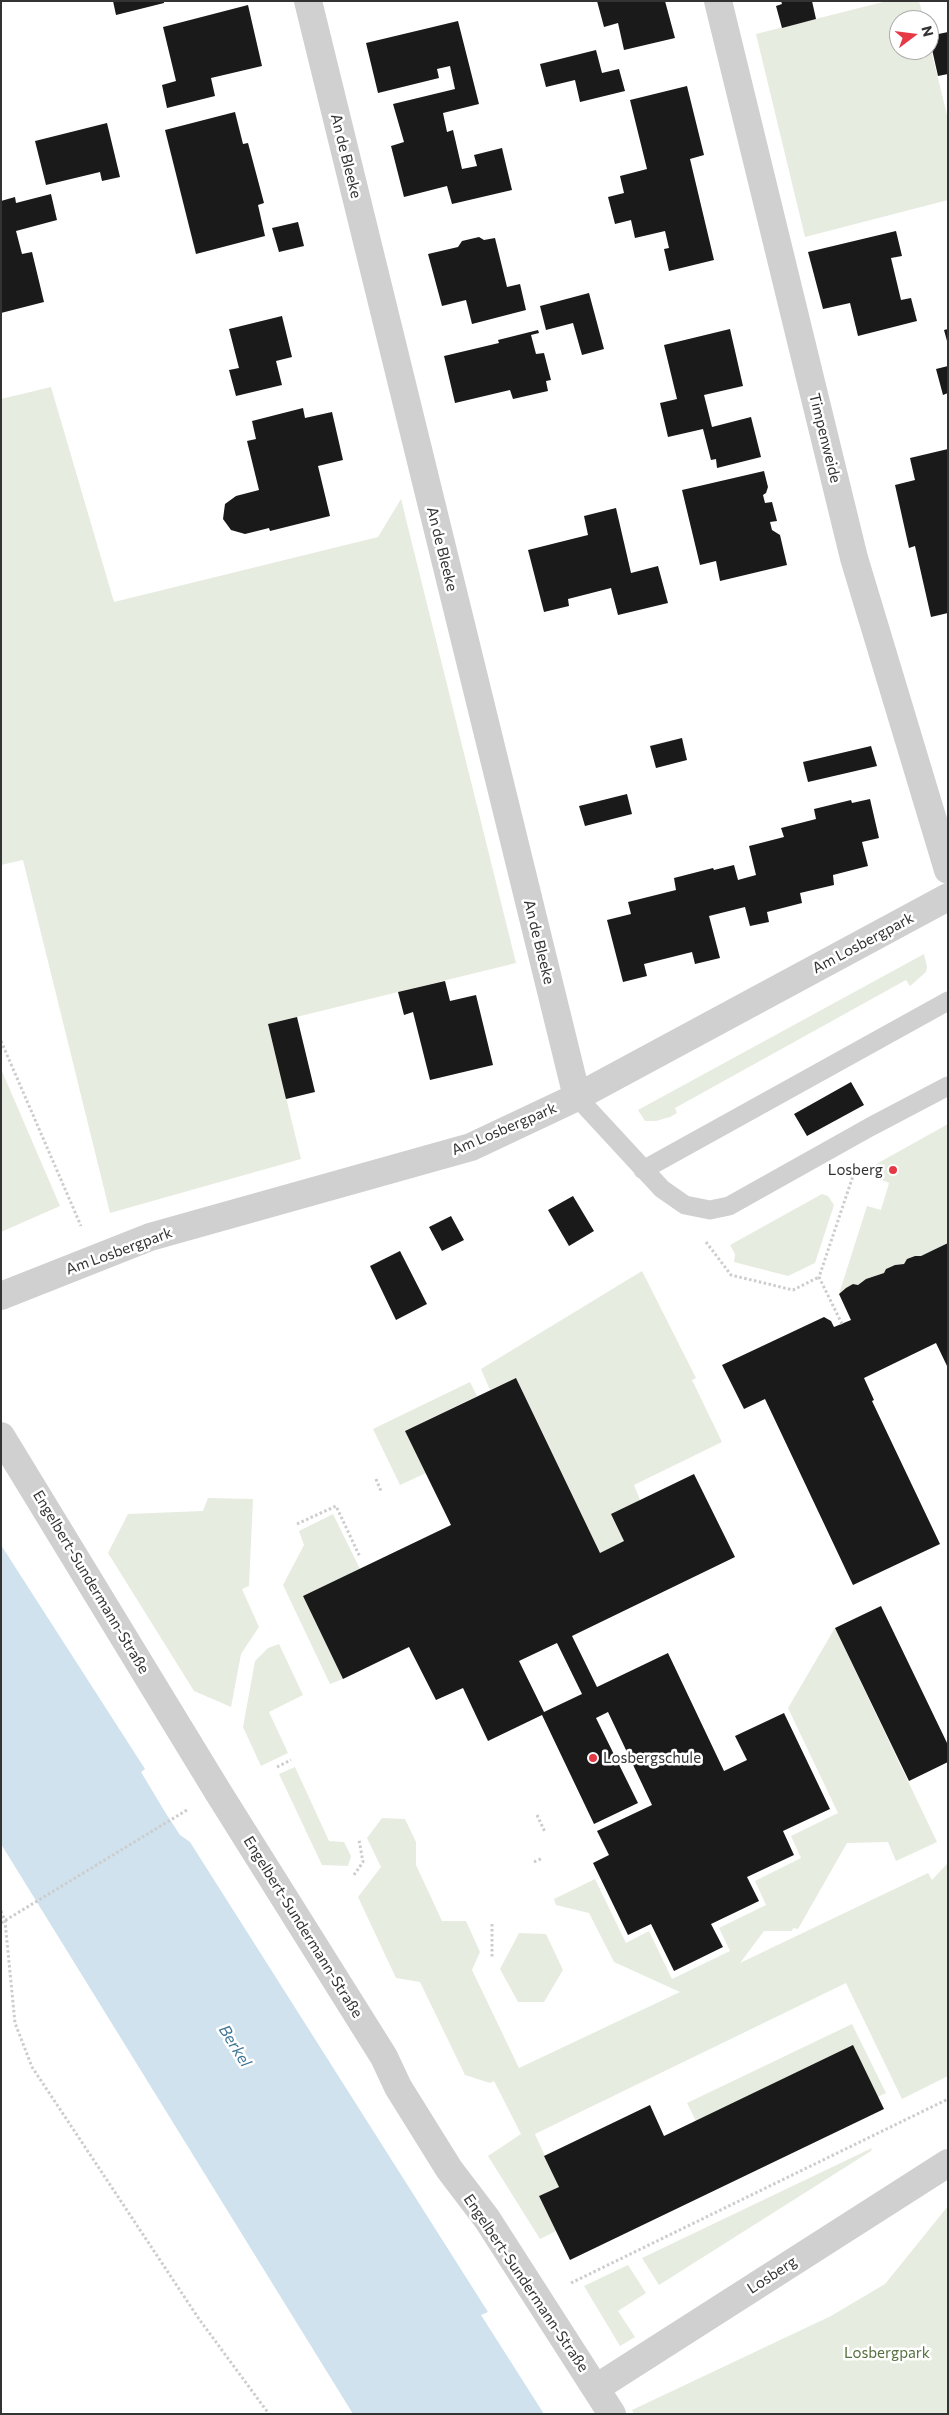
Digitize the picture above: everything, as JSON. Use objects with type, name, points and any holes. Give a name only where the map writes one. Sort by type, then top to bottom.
[{"type":"street","name":"An de Bleeke","points":[[308,1],[577,1097]]},
{"type":"street","name":"Timpenweide","points":[[718,1],[854,558],[948,870]]},
{"type":"street","name":"Am Losbergpark","points":[[1,1296],[150,1237],[471,1147],[577,1097],[948,897]]},
{"type":"street","name":"Engelbert-Sundermann-Straße","points":[[1,1436],[218,1792],[384,2057],[398,2087],[449,2169],[488,2219],[612,2414]]},
{"type":"street","name":"Losberg","points":[[596,2388],[948,2162]]},
{"type":"lane","points":[[643,1170],[948,1001]]},
{"type":"lane","points":[[577,1097],[662,1189],[685,1205],[710,1210],[729,1206],[870,1127],[948,1086]]},
{"type":"path","points":[[1,1040],[95,1259]]},
{"type":"path","points":[[842,1324],[820,1277],[870,1127]]},
{"type":"path","points":[[685,1205],[712,1253],[731,1275],[794,1290],[820,1277]]},
{"type":"path","points":[[376,1479],[381,1491]]},
{"type":"path","points":[[297,1524],[336,1506],[360,1557]]},
{"type":"path","points":[[277,1767],[291,1760]]},
{"type":"path","points":[[3,1922],[218,1792]]},
{"type":"path","points":[[537,1816],[545,1832]]},
{"type":"path","points":[[354,1875],[363,1862],[359,1840]]},
{"type":"path","points":[[534,1862],[543,1858]]},
{"type":"path","points":[[1,1911],[15,2022],[32,2067],[199,2319],[269,2414]]},
{"type":"path","points":[[492,1924],[492,1957]]},
{"type":"path","points":[[539,2299],[948,2099]]},
{"type":"green space","points":[[887,1],[919,1],[921,10],[889,10],[889,60],[933,60],[948,119],[948,200],[805,237],[756,34]]},
{"type":"green space","points":[[51,387],[114,602],[378,537],[401,499],[516,963],[268,1024],[301,1159],[110,1213],[23,860],[1,865],[1,399]]},
{"type":"green space","points":[[924,954],[927,967],[926,972],[910,986],[906,980],[675,1108],[677,1113],[670,1117],[656,1121],[645,1121],[638,1110]]},
{"type":"green space","points":[[1,1069],[60,1206],[1,1232]]},
{"type":"green space","points":[[948,1124],[948,1243],[921,1256],[907,1259],[904,1264],[886,1269],[884,1273],[866,1279],[858,1285],[853,1284],[839,1294],[867,1206],[881,1210],[889,1183],[862,1172]]},
{"type":"green space","points":[[822,1194],[828,1196],[834,1205],[815,1263],[788,1276],[734,1262],[735,1254],[730,1245]]},
{"type":"green space","points":[[642,1271],[696,1378],[692,1380],[722,1442],[634,1485],[640,1500],[624,1541],[600,1553],[516,1378],[490,1390],[481,1369]]},
{"type":"green space","points":[[470,1382],[477,1396],[405,1431],[426,1473],[400,1485],[373,1429]]},
{"type":"green space","points":[[208,1498],[253,1499],[249,1586],[242,1589],[259,1627],[241,1654],[231,1707],[194,1691],[108,1553],[128,1514],[203,1511]]},
{"type":"green space","points":[[333,1514],[360,1569],[303,1596],[343,1679],[330,1684],[283,1585],[304,1545],[299,1531]]},
{"type":"green space","points":[[835,1628],[937,1842],[896,1861],[888,1842],[847,1843],[798,1929],[793,1928],[792,1931],[764,1931],[740,1963],[928,1873],[932,1880],[948,1863],[948,2076],[902,2099],[846,1983],[535,2134],[559,2187],[539,2196],[556,2231],[540,2239],[488,2156],[521,2134],[494,2081],[490,2083],[465,2075],[420,1982],[396,1978],[358,1897],[381,1867],[367,1838],[382,1818],[405,1819],[416,1842],[416,1865],[442,1921],[466,1921],[480,1952],[472,1970],[519,2068],[680,1992],[614,1962],[589,1913],[556,1905],[554,1899],[595,1879],[626,1943],[649,1931],[672,1979],[730,1951],[719,1928],[766,1905],[755,1881],[801,1858],[791,1836],[838,1813],[788,1708]]},
{"type":"green space","points":[[279,1644],[303,1695],[269,1712],[288,1753],[261,1766],[243,1727],[255,1661],[268,1648]]},
{"type":"green space","points":[[295,1767],[329,1841],[344,1842],[351,1856],[348,1866],[322,1865],[279,1774]]},
{"type":"green space","points":[[519,1933],[546,1934],[563,1970],[544,2002],[518,2002],[500,1969]]},
{"type":"green space","points":[[852,2024],[886,2093],[878,2097],[696,2121],[687,2103]]},
{"type":"green space","points":[[872,2148],[871,2151],[659,2285],[642,2258]]},
{"type":"green space","name":"Losbergpark","points":[[948,2206],[948,2414],[634,2414],[632,2410],[831,2316],[885,2284]]},
{"type":"green space","points":[[628,2265],[646,2293],[618,2311],[635,2337],[620,2346],[584,2286]]},
{"type":"water","name":"Berkel","points":[[1,1545],[145,1769],[141,1772],[165,1812],[180,1835],[190,1842],[488,2312],[481,2315],[544,2414],[353,2414],[1,1844]]},
{"type":"building","points":[[113,1],[164,1],[164,3],[116,15]]},
{"type":"building","points":[[597,1],[665,1],[675,38],[624,50],[618,23],[604,27]]},
{"type":"building","points":[[781,1],[812,1],[816,19],[782,28],[776,6],[782,4]]},
{"type":"building","points":[[248,5],[262,66],[211,78],[215,96],[167,108],[162,85],[176,81],[163,27]]},
{"type":"building","points":[[458,21],[479,104],[443,113],[447,132],[453,130],[462,169],[477,166],[474,155],[502,148],[512,190],[452,204],[447,186],[404,197],[391,146],[404,142],[393,104],[455,89],[450,66],[437,69],[439,78],[378,93],[366,43]]},
{"type":"building","points":[[948,32],[948,74],[938,76],[934,60],[939,60],[939,34]]},
{"type":"building","points":[[596,50],[602,73],[619,69],[625,91],[580,102],[575,80],[546,87],[540,64]]},
{"type":"building","points":[[687,86],[704,155],[690,159],[714,260],[669,271],[664,249],[669,248],[665,231],[635,238],[631,220],[615,224],[608,197],[624,193],[620,176],[647,169],[630,100]]},
{"type":"building","points":[[235,112],[243,144],[248,143],[264,203],[258,205],[265,236],[196,254],[165,130]]},
{"type":"building","points":[[107,123],[120,177],[102,181],[100,172],[46,185],[35,141]]},
{"type":"building","points":[[51,194],[57,220],[16,231],[22,254],[32,252],[44,302],[1,313],[1,201],[15,197],[16,203]]},
{"type":"building","points":[[298,222],[304,246],[279,252],[272,228]]},
{"type":"building","points":[[896,231],[902,256],[891,258],[901,300],[911,298],[917,321],[858,336],[850,303],[823,309],[808,252]]},
{"type":"building","points":[[479,237],[484,240],[495,238],[507,287],[520,284],[526,310],[472,324],[466,300],[442,306],[428,254],[458,247],[462,241]]},
{"type":"building","points":[[589,293],[604,349],[582,355],[573,323],[546,330],[540,306]]},
{"type":"building","points":[[282,316],[292,357],[276,361],[282,385],[236,396],[229,370],[239,368],[229,329]]},
{"type":"building","points":[[730,329],[743,386],[704,395],[712,427],[751,417],[761,457],[717,468],[716,459],[711,460],[703,429],[668,437],[660,403],[677,399],[664,345]]},
{"type":"building","points":[[948,329],[948,341],[947,341],[944,330]]},
{"type":"building","points":[[538,330],[539,333],[531,335],[536,354],[544,353],[551,380],[546,381],[548,391],[513,399],[510,390],[455,403],[444,356],[499,343],[498,340]]},
{"type":"building","points":[[948,366],[948,393],[943,395],[936,369]]},
{"type":"building","points":[[303,408],[305,418],[332,412],[343,460],[318,466],[330,516],[270,531],[269,528],[245,534],[231,530],[223,519],[225,504],[236,496],[259,490],[247,441],[256,439],[252,421]]},
{"type":"building","points":[[948,449],[948,613],[931,617],[915,546],[909,548],[895,485],[915,480],[910,458]]},
{"type":"building","points":[[764,471],[768,487],[763,495],[765,503],[772,502],[777,521],[770,522],[772,530],[780,535],[787,565],[720,581],[716,561],[700,565],[682,490]]},
{"type":"building","points":[[616,508],[631,573],[658,566],[668,603],[618,615],[611,588],[568,599],[569,606],[544,612],[528,550],[588,535],[584,516]]},
{"type":"building","points":[[682,738],[687,760],[656,768],[650,746]]},
{"type":"building","points":[[871,746],[877,766],[808,782],[803,762]]},
{"type":"building","points":[[627,794],[632,814],[585,826],[579,806]]},
{"type":"building","points":[[870,799],[879,838],[862,842],[868,866],[833,875],[834,885],[800,893],[802,903],[767,912],[769,922],[750,926],[745,907],[709,916],[720,958],[695,964],[692,952],[644,964],[647,976],[623,982],[607,920],[631,914],[628,902],[676,890],[674,878],[713,868],[714,870],[734,865],[738,880],[756,875],[749,846],[784,837],[781,828],[816,819],[814,809],[851,800],[852,803]]},
{"type":"building","points":[[445,981],[450,1001],[476,995],[493,1065],[430,1080],[413,1012],[404,1015],[398,992]]},
{"type":"building","points":[[297,1017],[315,1092],[286,1099],[268,1024]]},
{"type":"building","points":[[851,1082],[864,1105],[807,1136],[794,1114]]},
{"type":"building","points":[[573,1196],[594,1231],[569,1246],[548,1210]]},
{"type":"building","points":[[451,1216],[464,1240],[442,1251],[429,1227]]},
{"type":"building","points":[[948,1243],[948,1368],[936,1343],[864,1378],[874,1400],[872,1401],[940,1544],[853,1585],[765,1399],[744,1409],[722,1365],[824,1317],[831,1321],[834,1327],[851,1320],[839,1294],[846,1288],[853,1284],[858,1285],[866,1279],[884,1273],[886,1269],[904,1264],[907,1259],[921,1256]]},
{"type":"building","points":[[400,1251],[427,1304],[396,1320],[370,1266]]},
{"type":"building","points":[[516,1378],[600,1553],[624,1541],[611,1514],[694,1474],[735,1557],[572,1636],[597,1687],[668,1653],[724,1771],[747,1760],[735,1736],[784,1713],[830,1809],[783,1831],[794,1855],[747,1877],[759,1901],[711,1924],[723,1947],[674,1971],[651,1924],[628,1935],[593,1863],[609,1855],[597,1831],[652,1805],[608,1712],[596,1718],[638,1803],[594,1824],[542,1715],[488,1741],[463,1688],[436,1700],[409,1647],[343,1679],[303,1596],[451,1525],[405,1431]],"holes":[[[557,1643],[582,1694],[544,1712],[519,1661]]]},
{"type":"building","points":[[881,1606],[948,1745],[948,1762],[909,1781],[835,1628]]},
{"type":"building","points":[[853,2045],[884,2109],[570,2260],[539,2196],[559,2187],[544,2156],[650,2105],[664,2136]]},
{"type":"place","name":"Losberg","points":[[893,1170]]},
{"type":"place","name":"Losbergschule","points":[[593,1758]]}]
